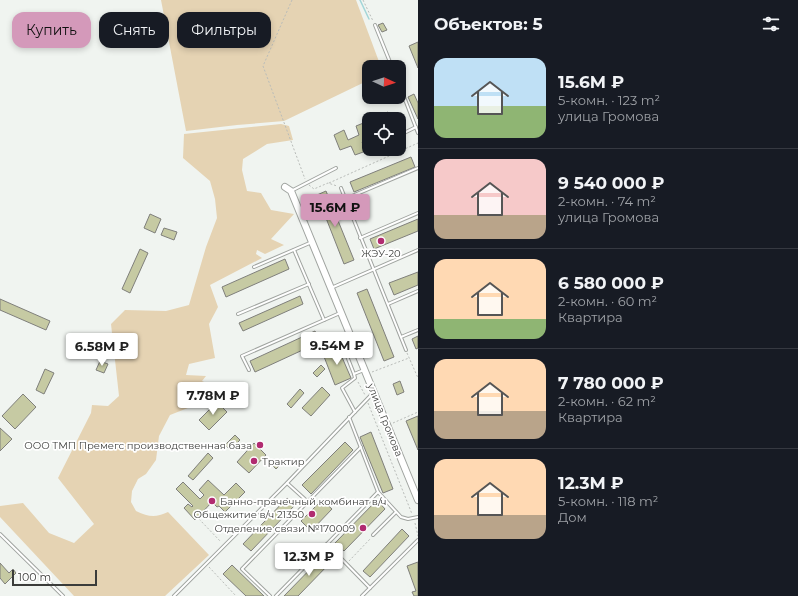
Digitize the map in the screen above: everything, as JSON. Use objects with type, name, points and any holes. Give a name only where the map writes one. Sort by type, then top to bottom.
[{"type":"street","name":"улица Громова","points":[[288,189],[312,242],[418,500]]},
{"type":"lane","points":[[376,25],[389,60]]},
{"type":"lane","points":[[406,102],[418,133]]},
{"type":"lane","points":[[406,132],[416,127]]},
{"type":"lane","points":[[288,189],[307,183],[336,168]]},
{"type":"lane","points":[[345,199],[418,168]]},
{"type":"lane","points":[[341,188],[406,350]]},
{"type":"lane","points":[[360,238],[418,213]]},
{"type":"lane","points":[[254,267],[312,242]]},
{"type":"lane","points":[[294,250],[324,320]]},
{"type":"lane","points":[[331,288],[418,250]]},
{"type":"lane","points":[[238,314],[309,284]]},
{"type":"lane","points":[[388,304],[418,291]]},
{"type":"lane","points":[[249,370],[242,356],[341,313]]},
{"type":"lane","points":[[401,337],[418,330]]},
{"type":"lane","points":[[355,346],[345,350],[356,378],[342,388],[355,412]]},
{"type":"lane","points":[[354,374],[365,372]]},
{"type":"lane","points":[[174,596],[287,483],[374,392]]},
{"type":"lane","points":[[350,417],[378,492],[401,517],[408,519],[418,517]]},
{"type":"lane","points":[[270,596],[242,569],[361,447]]},
{"type":"lane","points":[[287,483],[308,502]]},
{"type":"lane","points":[[276,596],[378,492]]},
{"type":"lane","points":[[373,535],[396,512]]},
{"type":"lane","points":[[0,534],[63,596]]},
{"type":"lane","points":[[362,596],[418,540]]},
{"type":"lane","points":[[327,544],[370,588]]},
{"type":"path","points":[[292,0],[263,66],[307,183],[314,189],[418,143]]},
{"type":"path","points":[[363,0],[376,25]]},
{"type":"path","points":[[328,183],[341,188]]},
{"type":"path","points":[[406,350],[408,358],[418,378]]},
{"type":"path","points":[[365,372],[408,358]]},
{"type":"path","points":[[356,378],[367,399],[414,518],[418,536]]},
{"type":"path","points":[[387,426],[418,412]]},
{"type":"path","points":[[199,519],[224,545]]},
{"type":"path","points":[[347,563],[373,535]]},
{"type":"path","points":[[206,564],[236,596]]},
{"type":"shaded area","points":[[161,0],[356,0],[378,60],[362,60],[362,83],[284,121],[186,131],[169,42],[169,12],[163,12]]},
{"type":"shaded area","points":[[281,124],[289,126],[293,140],[267,144],[243,159],[242,170],[247,191],[261,193],[271,210],[294,214],[271,239],[284,245],[265,254],[257,250],[256,254],[262,258],[210,285],[218,307],[209,324],[215,358],[189,364],[186,375],[206,376],[202,381],[223,391],[216,397],[170,415],[159,436],[156,460],[146,474],[138,479],[132,491],[131,502],[136,511],[152,516],[168,512],[209,555],[165,596],[74,596],[0,517],[0,506],[23,503],[49,533],[74,543],[94,524],[58,478],[91,413],[92,405],[108,406],[119,396],[111,324],[125,310],[166,311],[189,305],[206,247],[217,218],[215,199],[210,181],[183,158],[184,134]]},
{"type":"building","points":[[383,23],[387,30],[382,32],[378,25]]},
{"type":"building","points":[[418,42],[418,68],[409,46]]},
{"type":"building","points":[[414,94],[418,103],[418,119],[408,97]]},
{"type":"building","points":[[362,124],[362,152],[355,155],[351,146],[340,150],[334,135],[344,130],[348,140],[359,135],[356,126]]},
{"type":"building","points":[[411,157],[415,167],[354,192],[350,182]]},
{"type":"building","points":[[326,191],[354,260],[344,264],[317,195]]},
{"type":"building","points":[[150,214],[161,219],[155,233],[144,228]]},
{"type":"building","points":[[418,219],[418,231],[374,249],[370,239]]},
{"type":"building","points":[[164,228],[177,232],[174,240],[161,235]]},
{"type":"building","points":[[140,249],[148,253],[130,293],[122,289]]},
{"type":"building","points":[[285,259],[289,269],[226,297],[222,287]]},
{"type":"building","points":[[418,272],[418,285],[394,295],[389,283]]},
{"type":"building","points":[[367,289],[394,357],[384,361],[357,293]]},
{"type":"building","points":[[300,296],[303,304],[243,331],[239,323]]},
{"type":"building","points":[[0,299],[50,321],[46,330],[0,310]]},
{"type":"building","points":[[315,331],[320,342],[255,372],[250,361]]},
{"type":"building","points":[[418,336],[418,348],[416,349],[412,339]]},
{"type":"building","points":[[338,348],[351,378],[335,385],[323,354]]},
{"type":"building","points":[[100,361],[108,364],[104,373],[96,370]]},
{"type":"building","points":[[321,365],[325,369],[317,377],[313,373]]},
{"type":"building","points":[[45,369],[54,373],[44,394],[36,390]]},
{"type":"building","points":[[400,381],[404,392],[397,395],[393,384]]},
{"type":"building","points":[[322,387],[330,395],[311,416],[302,408]]},
{"type":"building","points":[[300,389],[304,393],[291,408],[287,404]]},
{"type":"building","points":[[23,394],[36,407],[15,429],[2,416]]},
{"type":"building","points":[[217,402],[227,412],[209,430],[199,420]]},
{"type":"building","points":[[418,416],[418,450],[406,421]]},
{"type":"building","points":[[0,428],[12,439],[0,451]]},
{"type":"building","points":[[371,432],[393,489],[383,493],[360,437]]},
{"type":"building","points":[[235,435],[240,440],[230,450],[225,445]]},
{"type":"building","points":[[345,442],[353,450],[311,494],[302,485]]},
{"type":"building","points":[[254,443],[266,455],[249,473],[237,462]]},
{"type":"building","points":[[208,453],[213,458],[193,480],[188,476]]},
{"type":"building","points":[[278,459],[282,463],[276,469],[272,465]]},
{"type":"building","name":"Банно-прачечный комбинат в/ч","points":[[208,480],[224,495],[236,483],[245,492],[225,512],[212,502],[195,520],[184,508],[188,504],[192,507],[193,506],[176,489],[183,482],[200,499],[204,495],[199,490]]},
{"type":"building","points":[[287,498],[295,505],[251,551],[243,544]]},
{"type":"building","points":[[322,500],[332,509],[311,531],[301,521]]},
{"type":"building","points":[[377,500],[385,509],[344,551],[335,543]]},
{"type":"building","points":[[402,529],[409,536],[370,577],[363,571]]},
{"type":"building","points":[[324,555],[331,562],[298,596],[284,596]]},
{"type":"building","points":[[418,562],[418,596],[414,596],[412,592],[416,591],[407,566]]},
{"type":"building","points":[[0,563],[9,573],[13,569],[16,573],[5,584],[0,578]]},
{"type":"building","points":[[232,565],[264,596],[246,596],[223,574]]},
{"type":"waterway","points":[[360,0],[369,19]]},
{"type":"place","name":"ЖЭУ-20","points":[[381,241]]},
{"type":"place","name":"ООО ТМП Премегс производственная база","points":[[260,445]]},
{"type":"place","name":"Трактир","points":[[254,461]]},
{"type":"place","name":"Банно-прачечный комбинат в/ч","points":[[212,501]]},
{"type":"place","name":"Общежитие в/ч 21350","points":[[312,514]]},
{"type":"place","name":"Отделение связи №170009","points":[[363,528]]}]
